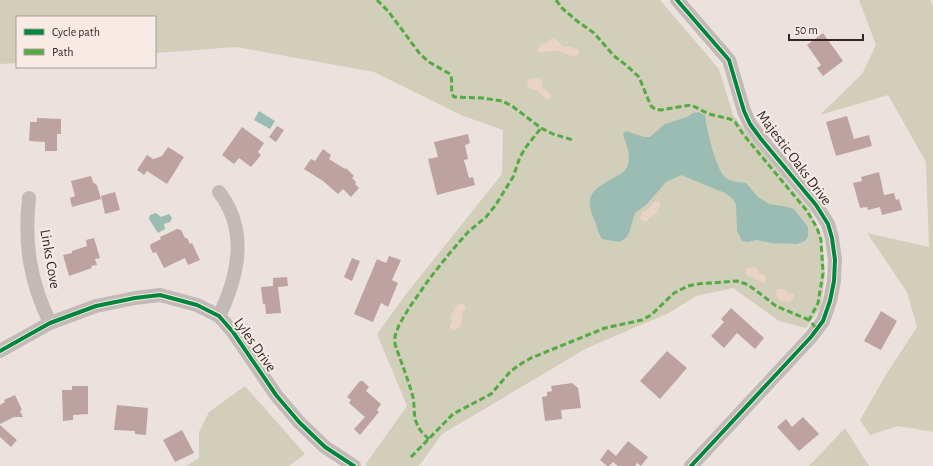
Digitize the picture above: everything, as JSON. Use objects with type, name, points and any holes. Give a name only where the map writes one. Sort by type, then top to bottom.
[{"type":"street","name":"Majestic Oaks Drive","points":[[677,0],[729,60],[744,111],[750,124],[816,205],[828,224],[832,238],[835,260],[834,281],[830,301],[823,321],[811,338],[691,466]]},
{"type":"street","points":[[219,192],[229,208],[237,240],[237,261],[234,280],[228,298],[219,316]]},
{"type":"street","name":"Links Cove","points":[[29,198],[27,236],[30,261],[35,288],[50,323]]},
{"type":"street","name":"Lyles Drive","points":[[0,351],[50,323],[96,306],[135,298],[160,295],[197,305],[219,316],[233,332],[276,395],[299,422],[325,447],[354,466]]},
{"type":"shaded area","points":[[0,0],[660,0],[719,69],[733,115],[810,210],[822,237],[825,274],[821,307],[806,328],[779,321],[733,288],[696,296],[669,313],[587,348],[442,434],[419,466],[368,466],[365,465],[407,406],[377,334],[403,298],[502,174],[503,130],[461,115],[374,72],[236,47],[156,53],[156,16],[16,16],[16,63],[0,64]]},
{"type":"shaded area","points":[[859,0],[930,0],[933,6],[933,432],[898,426],[870,435],[860,420],[887,373],[917,327],[907,292],[867,233],[929,247],[926,162],[888,95],[820,115],[862,74],[876,45]]},
{"type":"shaded area","points":[[245,386],[305,454],[289,466],[186,466],[199,458],[199,432],[209,412]]},
{"type":"shaded area","points":[[845,428],[869,466],[809,466]]},
{"type":"sand","points":[[553,37],[564,47],[571,47],[579,50],[577,57],[558,51],[538,53],[540,45],[546,43]]},
{"type":"sand","points":[[536,77],[542,80],[544,89],[551,95],[549,99],[545,99],[539,92],[527,87],[528,80]]},
{"type":"sand","points":[[655,201],[660,203],[656,214],[646,222],[640,219],[642,212],[647,210]]},
{"type":"sand","points":[[755,267],[759,273],[766,277],[765,283],[748,276],[745,273],[747,268]]},
{"type":"sand","points":[[778,289],[784,289],[789,294],[794,294],[794,297],[790,302],[779,300],[775,292]]},
{"type":"sand","points":[[462,303],[466,308],[462,313],[461,324],[454,331],[450,328],[452,321],[450,317],[456,306]]},
{"type":"water","points":[[259,111],[275,121],[270,129],[254,120]]},
{"type":"water","points":[[699,112],[705,115],[709,138],[715,157],[718,166],[725,177],[732,181],[746,183],[758,197],[769,204],[794,209],[808,227],[808,236],[805,241],[797,244],[772,243],[757,240],[747,242],[742,241],[737,231],[736,204],[733,199],[725,193],[681,175],[666,182],[647,204],[635,213],[626,238],[619,242],[602,239],[591,211],[590,199],[595,190],[621,174],[627,167],[629,154],[623,134],[626,131],[644,137],[650,137],[665,124]]},
{"type":"water","points":[[156,213],[161,217],[169,214],[172,218],[170,222],[164,224],[165,229],[158,233],[149,219],[150,215]]},
{"type":"building","points":[[823,33],[843,61],[823,76],[817,68],[821,65],[807,45]]},
{"type":"building","points":[[847,116],[854,139],[869,135],[872,146],[836,156],[826,122]]},
{"type":"building","points":[[37,118],[61,119],[61,134],[57,134],[57,151],[45,151],[45,142],[29,141],[30,122],[37,122]]},
{"type":"building","points":[[277,126],[284,130],[276,142],[269,137]]},
{"type":"building","points":[[242,127],[264,143],[258,152],[261,155],[251,167],[239,158],[234,164],[222,155]]},
{"type":"building","points":[[468,134],[470,143],[465,145],[468,159],[464,160],[469,178],[473,177],[475,185],[437,195],[428,159],[438,157],[434,142]]},
{"type":"building","points":[[168,147],[184,157],[167,184],[147,171],[144,175],[137,170],[147,155],[153,159],[162,156]]},
{"type":"building","points":[[323,149],[331,155],[329,159],[345,169],[346,168],[354,176],[352,178],[359,188],[351,197],[343,189],[338,194],[323,181],[304,169],[311,159],[315,161]]},
{"type":"building","points":[[879,172],[884,195],[894,193],[896,200],[899,199],[902,210],[882,215],[880,207],[868,210],[867,207],[860,208],[853,183],[862,181],[861,177]]},
{"type":"building","points":[[91,176],[93,182],[97,185],[101,199],[72,207],[70,198],[75,196],[71,181]]},
{"type":"building","points":[[115,192],[120,210],[105,214],[101,196]]},
{"type":"building","points":[[177,229],[181,230],[190,244],[192,243],[200,260],[188,265],[185,258],[164,268],[156,252],[153,253],[150,247],[151,244],[161,239],[160,237]]},
{"type":"building","points":[[94,238],[100,258],[95,259],[97,265],[91,266],[92,268],[69,276],[63,255],[72,253],[72,251],[87,246],[86,240]]},
{"type":"building","points":[[389,256],[401,260],[392,280],[398,283],[388,307],[381,303],[373,322],[354,314],[377,259],[386,263]]},
{"type":"building","points":[[352,258],[360,261],[352,281],[344,277]]},
{"type":"building","points":[[287,277],[288,286],[278,287],[281,313],[266,314],[261,287],[273,286],[273,278]]},
{"type":"building","points":[[731,308],[764,338],[755,349],[737,333],[724,348],[711,336],[724,322],[721,319]]},
{"type":"building","points":[[881,311],[897,321],[881,350],[864,341]]},
{"type":"building","points":[[667,351],[687,368],[660,399],[640,381]]},
{"type":"building","points":[[360,381],[363,381],[369,387],[366,391],[381,404],[377,410],[379,412],[360,435],[354,429],[365,417],[349,403],[351,400],[347,397]]},
{"type":"building","points":[[572,383],[578,388],[581,408],[561,410],[562,419],[545,421],[542,397],[547,396],[547,392],[552,391],[551,386]]},
{"type":"building","points":[[72,386],[88,386],[88,414],[73,415],[73,420],[63,421],[62,390],[72,390]]},
{"type":"building","points":[[15,395],[22,410],[20,411],[23,417],[14,417],[0,424],[0,405],[5,402],[4,400]]},
{"type":"building","points":[[117,405],[148,408],[146,435],[135,434],[135,431],[114,430]]},
{"type":"building","points":[[803,417],[819,434],[799,451],[777,427],[786,419],[792,427]]},
{"type":"building","points":[[0,425],[17,440],[11,447],[0,437]]},
{"type":"building","points":[[182,430],[194,453],[175,462],[163,440]]},
{"type":"building","points":[[628,441],[648,457],[641,466],[637,463],[635,466],[618,466],[613,462],[607,466],[600,460],[608,449],[616,456]]},
{"type":"marked path","points":[[377,0],[388,11],[420,54],[429,62],[450,74],[454,97],[482,98],[502,101],[512,106],[541,128],[553,134],[573,140]]},
{"type":"marked path","points":[[556,0],[562,8],[594,33],[614,56],[639,77],[651,106],[655,109],[661,110],[691,105],[709,114],[730,119],[735,122],[743,134],[807,211],[817,228],[821,240],[823,273],[818,303],[809,320],[817,329]]},
{"type":"marked path","points":[[429,439],[420,430],[416,421],[413,397],[395,344],[395,336],[399,325],[409,308],[430,278],[468,232],[486,217],[495,206],[513,177],[520,157],[541,128]]},
{"type":"marked path","points":[[411,457],[453,414],[491,394],[510,372],[519,365],[531,358],[605,328],[642,320],[651,315],[674,293],[688,286],[737,281],[754,289],[776,306],[809,320]]},
{"type":"cycle path","points":[[677,0],[729,60],[744,111],[750,124],[816,205],[828,224],[832,238],[835,260],[834,281],[830,301],[823,321],[811,337],[691,466]]},
{"type":"cycle path","points":[[0,351],[50,323],[96,306],[135,298],[160,295],[197,305],[219,316],[233,332],[276,395],[299,422],[325,447],[354,466]]}]
